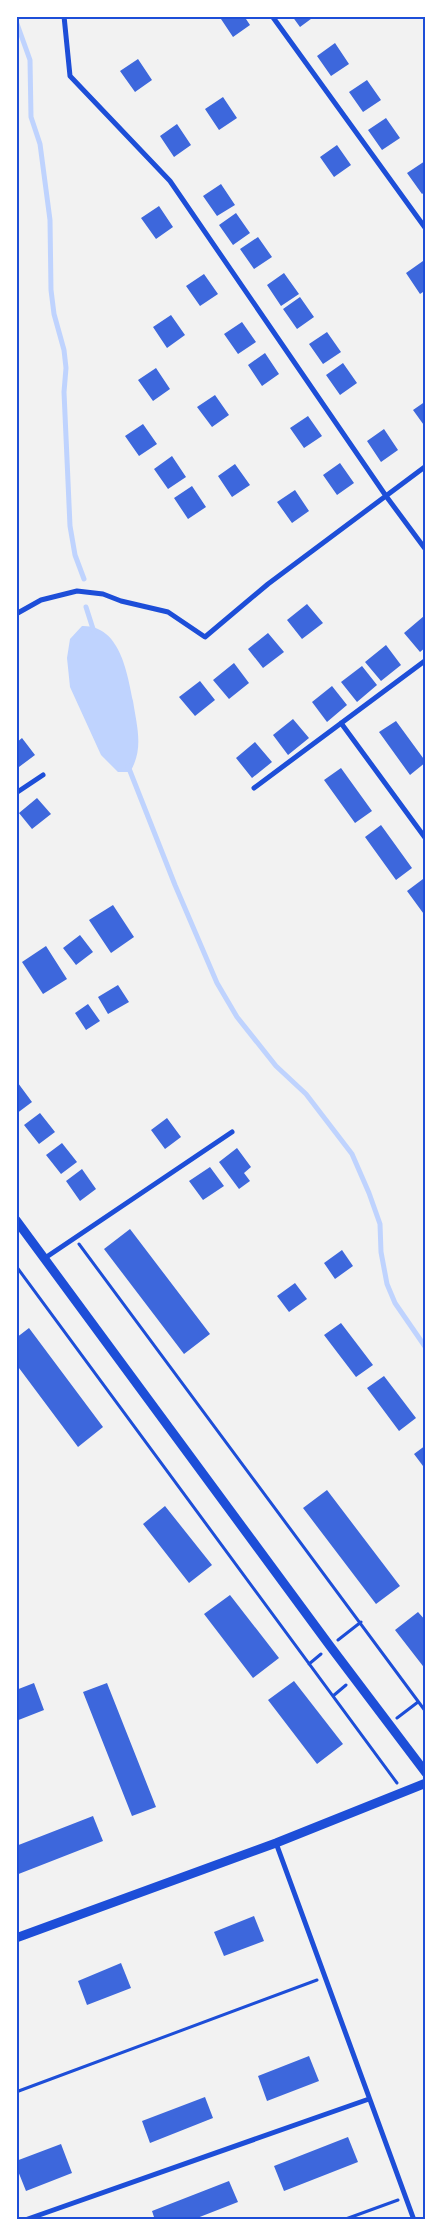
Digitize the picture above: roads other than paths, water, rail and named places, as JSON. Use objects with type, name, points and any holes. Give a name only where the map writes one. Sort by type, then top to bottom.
[{"type":"main road","points":[[16,1220],[426,1773]]},
{"type":"main road","points":[[16,1938],[276,1843],[426,1783]]},
{"type":"street","points":[[64,16],[70,76],[170,181],[386,496],[426,550]]},
{"type":"street","points":[[272,16],[425,225]]},
{"type":"street","points":[[16,614],[41,600],[77,591],[103,594],[121,601],[168,612],[205,637],[268,584],[426,466]]},
{"type":"street","points":[[254,788],[426,660]]},
{"type":"street","points":[[341,724],[426,839]]},
{"type":"street","points":[[16,793],[43,775]]},
{"type":"street","points":[[44,1258],[232,1132]]},
{"type":"street","points":[[276,1843],[414,2220]]},
{"type":"street","points":[[25,2220],[370,2099]]},
{"type":"water","points":[[82,626],[95,628],[105,633],[120,652],[124,664],[138,729],[137,755],[130,772],[118,772],[101,755],[70,687],[67,658],[70,639]]},
{"type":"waterway","points":[[16,21],[30,60],[31,117],[40,144],[50,220],[51,290],[54,314],[64,350],[66,368],[64,392],[70,526],[75,555],[84,579]]},
{"type":"waterway","points":[[86,607],[94,632]]},
{"type":"waterway","points":[[128,766],[175,885],[217,983],[237,1017],[276,1066],[306,1094],[352,1154],[380,1224],[381,1252],[387,1284],[395,1303],[426,1348]]}]
